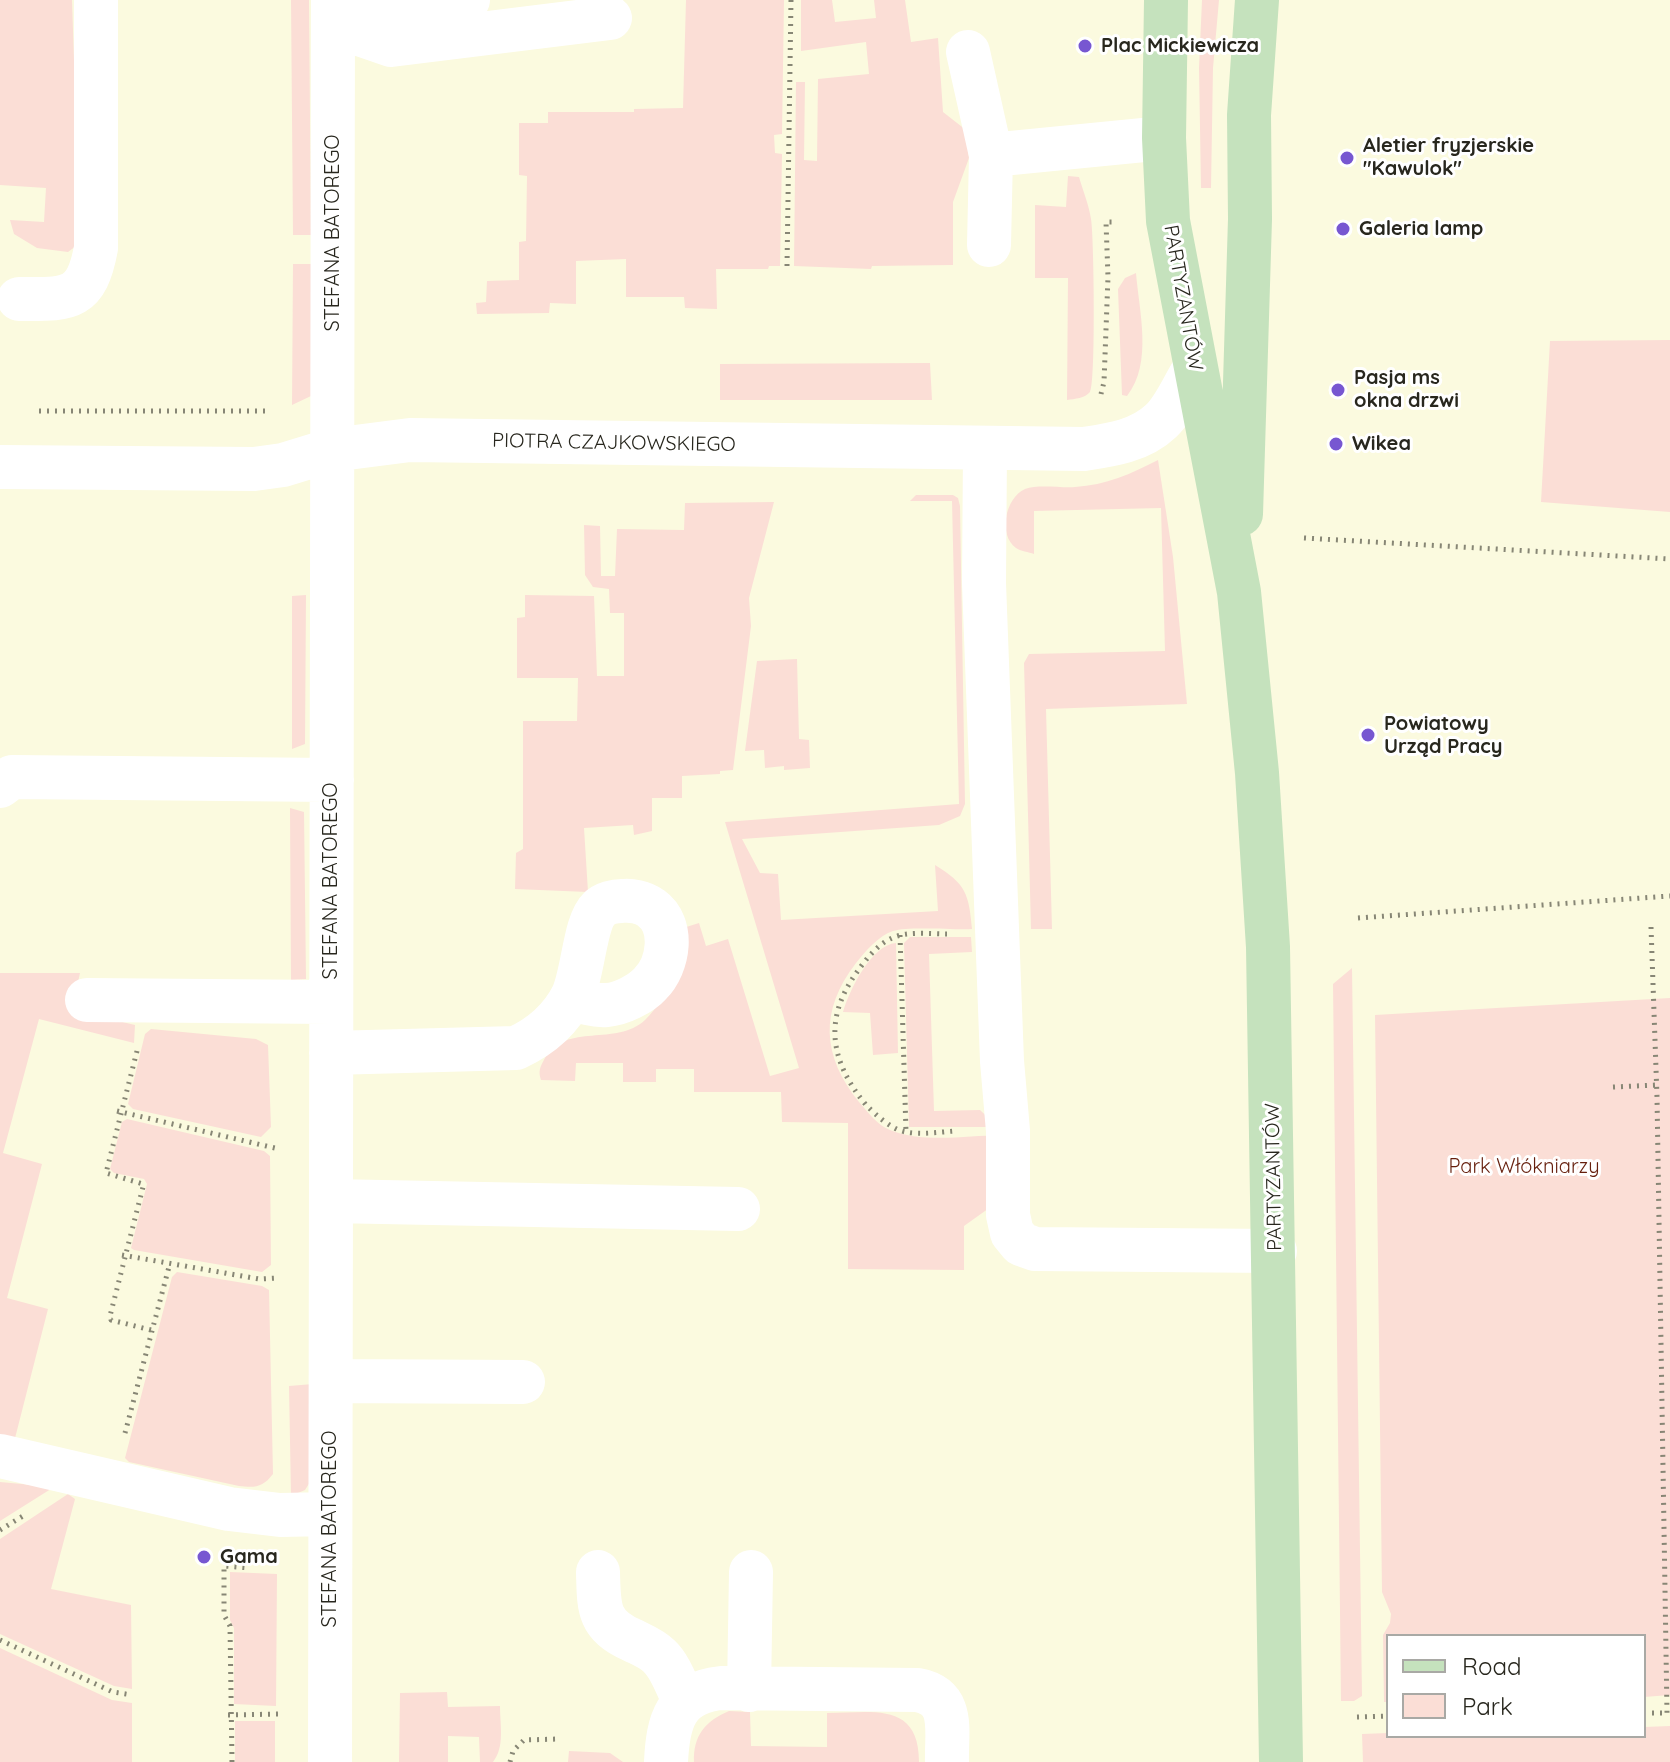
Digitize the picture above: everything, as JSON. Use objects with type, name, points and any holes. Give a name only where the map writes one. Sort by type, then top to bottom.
[{"type":"main road","name":"PARTYZANTÓW","points":[[1166,0],[1164,138],[1168,221],[1239,592],[1257,773],[1268,947],[1281,1762]]},
{"type":"main road","name":"PARTYZANTÓW","points":[[1239,592],[1250,219],[1249,115],[1257,0]]},
{"type":"street","points":[[19,299],[48,299],[75,293],[86,283],[93,267],[96,248],[96,0]]},
{"type":"street","points":[[333,13],[468,0]]},
{"type":"street","points":[[333,13],[391,45],[610,18]]},
{"type":"street","name":"STEFANA BATOREGO","points":[[330,1762],[333,13]]},
{"type":"street","points":[[968,52],[991,155],[989,245]]},
{"type":"street","points":[[991,155],[1164,138]]},
{"type":"street","name":"PIOTRA CZAJKOWSKIEGO","points":[[0,467],[254,469],[283,465],[332,430],[410,440],[1084,449],[1114,445],[1136,437],[1162,420],[1195,368]]},
{"type":"street","points":[[985,449],[984,583],[1008,1131],[1008,1215],[1012,1233],[1021,1244],[1035,1249],[1275,1251]]},
{"type":"street","points":[[0,786],[12,777],[332,780]]},
{"type":"street","points":[[331,1053],[516,1048],[535,1039],[551,1025],[572,998]]},
{"type":"street","points":[[87,1000],[331,1002]]},
{"type":"street","points":[[331,1201],[738,1209]]},
{"type":"street","points":[[331,1381],[523,1382]]},
{"type":"street","points":[[0,1456],[229,1509],[280,1515],[330,1514]]},
{"type":"street","points":[[598,1572],[599,1603],[609,1626],[650,1648],[662,1659],[684,1701]]},
{"type":"street","points":[[749,1690],[751,1572]]},
{"type":"street","points":[[666,1762],[671,1724],[684,1701],[707,1690],[917,1690],[932,1693],[945,1708],[947,1762]]},
{"type":"path","points":[[787,266],[791,0]]},
{"type":"path","points":[[32,411],[332,430]]},
{"type":"path","points":[[1304,538],[1670,559]]},
{"type":"path","points":[[1358,918],[1670,896]]},
{"type":"path","points":[[1646,1713],[1669,1713],[1651,927]]},
{"type":"path","points":[[997,932],[900,935],[884,942],[866,959],[840,999],[835,1020],[838,1057],[846,1079],[872,1111],[892,1126],[906,1132],[1008,1131]]},
{"type":"path","points":[[900,935],[906,1132]]},
{"type":"path","points":[[150,1001],[119,1111],[106,1173],[143,1184],[110,1318],[151,1330]]},
{"type":"path","points":[[1613,1087],[1657,1085]]},
{"type":"path","points":[[119,1111],[280,1150]]},
{"type":"path","points":[[124,1256],[259,1279],[279,1278]]},
{"type":"path","points":[[123,1441],[129,1402],[170,1263]]},
{"type":"path","points":[[232,1762],[230,1626],[224,1615],[224,1566],[252,1568]]},
{"type":"path","points":[[0,1640],[113,1692],[132,1695]]},
{"type":"path","points":[[230,1714],[281,1714]]},
{"type":"path","points":[[1357,1717],[1386,1716]]},
{"type":"path","points":[[510,1762],[513,1751],[524,1740],[559,1739]]},
{"type":"green space","points":[[0,0],[72,0],[80,243],[68,252],[37,248],[14,234],[10,220],[44,222],[46,188],[0,185]]},
{"type":"green space","points":[[291,0],[309,0],[311,235],[293,235]]},
{"type":"green space","points":[[686,0],[784,0],[782,134],[774,135],[775,153],[782,154],[780,266],[769,266],[768,269],[716,269],[717,309],[685,308],[684,297],[626,297],[626,259],[576,261],[576,304],[550,303],[549,313],[477,314],[476,303],[486,302],[487,281],[519,280],[519,242],[526,241],[527,176],[519,175],[519,123],[548,123],[548,112],[634,112],[634,109],[683,108]]},
{"type":"green space","points":[[801,0],[832,0],[835,22],[876,18],[874,0],[905,0],[911,42],[938,38],[943,112],[966,130],[969,158],[953,202],[953,265],[872,266],[871,269],[794,266],[796,82],[805,82],[804,160],[817,161],[818,79],[869,74],[866,42],[801,51]]},
{"type":"green space","points":[[1202,0],[1219,0],[1213,68],[1211,188],[1201,188],[1199,68]]},
{"type":"green space","points":[[1068,176],[1079,177],[1091,219],[1094,338],[1090,392],[1083,397],[1067,400],[1068,278],[1035,278],[1035,205],[1066,207]]},
{"type":"green space","points":[[293,264],[312,264],[311,396],[292,405]]},
{"type":"green space","points":[[1136,273],[1142,353],[1135,383],[1127,396],[1122,395],[1118,289],[1125,278]]},
{"type":"green space","points":[[1670,340],[1670,512],[1541,502],[1550,341]]},
{"type":"green space","points":[[930,363],[932,400],[720,400],[720,364]]},
{"type":"green space","points":[[1158,460],[1173,557],[1187,704],[1046,709],[1052,929],[1031,929],[1024,663],[1029,654],[1165,651],[1161,508],[1034,511],[1034,554],[1018,549],[1010,542],[1006,517],[1013,500],[1025,489],[1097,484]]},
{"type":"green space","points":[[916,495],[953,495],[958,498],[960,506],[965,804],[960,816],[939,825],[742,839],[760,873],[778,874],[781,920],[938,911],[935,865],[960,884],[967,898],[972,929],[893,931],[872,945],[856,963],[836,998],[831,1016],[832,1050],[847,1085],[869,1114],[885,1128],[929,1138],[1000,1135],[999,1201],[964,1226],[964,1270],[848,1269],[848,1123],[782,1122],[781,1092],[694,1092],[694,1069],[656,1069],[656,1082],[623,1082],[623,1063],[576,1063],[575,1081],[541,1080],[540,1071],[554,1047],[565,1041],[620,1032],[645,1020],[665,990],[680,929],[699,923],[706,946],[728,939],[770,1076],[799,1068],[725,822],[959,804],[952,501],[910,501]]},
{"type":"green space","points":[[774,502],[749,598],[751,626],[733,770],[720,771],[720,774],[682,776],[682,798],[652,798],[652,831],[634,835],[633,825],[584,828],[588,892],[515,889],[516,853],[523,849],[523,721],[577,721],[578,678],[517,678],[517,618],[525,617],[525,595],[594,596],[597,676],[624,676],[624,613],[610,613],[609,589],[593,587],[585,575],[584,525],[600,526],[601,576],[615,576],[617,529],[684,530],[685,503]]},
{"type":"green space","points":[[306,595],[305,744],[292,749],[292,596]]},
{"type":"green space","points":[[797,659],[799,739],[809,740],[810,768],[765,768],[764,750],[745,751],[757,661]]},
{"type":"green space","points":[[290,808],[304,812],[306,979],[291,980]]},
{"type":"green space","points":[[910,937],[971,937],[972,952],[929,954],[934,1111],[980,1110],[998,1127],[909,1127],[904,943]]},
{"type":"green space","points":[[896,943],[898,1053],[873,1055],[870,1013],[843,1012],[862,970],[878,952]]},
{"type":"green space","points":[[1352,968],[1362,1696],[1354,1701],[1341,1701],[1333,984]]},
{"type":"green space","points":[[0,973],[80,973],[72,1010],[135,1025],[134,1043],[39,1019],[3,1153],[42,1164],[7,1298],[48,1309],[13,1446],[0,1442]]},
{"type":"green space","name":"Park Włókniarzy","points":[[1670,998],[1670,1695],[1646,1697],[1646,1634],[1386,1634],[1384,1702],[1383,1635],[1391,1614],[1382,1592],[1375,1015]]},
{"type":"green space","points":[[151,1029],[256,1039],[268,1045],[271,1127],[261,1137],[133,1109],[128,1104],[145,1034]]},
{"type":"green space","points":[[127,1119],[264,1151],[270,1156],[271,1265],[262,1272],[131,1248],[147,1184],[144,1179],[114,1173],[110,1169],[122,1122]]},
{"type":"green space","points":[[177,1272],[262,1286],[269,1290],[273,1474],[259,1486],[239,1486],[129,1462],[125,1458],[172,1277]]},
{"type":"green space","points":[[313,1384],[312,1479],[305,1490],[291,1496],[289,1386]]},
{"type":"green space","points":[[0,1482],[54,1487],[0,1521]]},
{"type":"green space","points":[[68,1494],[75,1499],[51,1589],[131,1605],[132,1689],[114,1686],[0,1634],[0,1539]]},
{"type":"green space","points":[[230,1572],[277,1574],[276,1706],[234,1704]]},
{"type":"green space","points":[[0,1648],[112,1700],[132,1703],[132,1762],[0,1762]]},
{"type":"green space","points":[[447,1692],[448,1707],[500,1706],[500,1743],[493,1762],[480,1762],[479,1737],[448,1736],[448,1762],[399,1762],[400,1693]]},
{"type":"green space","points":[[729,1711],[750,1712],[751,1746],[827,1747],[827,1713],[876,1712],[890,1715],[902,1720],[911,1729],[917,1742],[919,1762],[694,1762],[696,1744],[702,1730]]},
{"type":"green space","points":[[235,1721],[275,1721],[275,1762],[235,1762]]},
{"type":"green space","points":[[1670,1726],[1670,1762],[1363,1762],[1362,1734],[1386,1733],[1386,1738],[1646,1738],[1646,1727]]},
{"type":"green space","points":[[569,1751],[610,1753],[623,1762],[568,1762]]},
{"type":"place","name":"Plac Mickiewicza","points":[[1085,46]]},
{"type":"place","name":"Aletier fryzjerskie \"Kawulok\"","points":[[1347,158]]},
{"type":"place","name":"Galeria lamp","points":[[1343,229]]},
{"type":"place","name":"Pasja ms okna drzwi","points":[[1338,390]]},
{"type":"place","name":"Wikea","points":[[1336,444]]},
{"type":"place","name":"Powiatowy Urząd Pracy","points":[[1368,735]]},
{"type":"place","name":"Gama","points":[[204,1557]]}]
